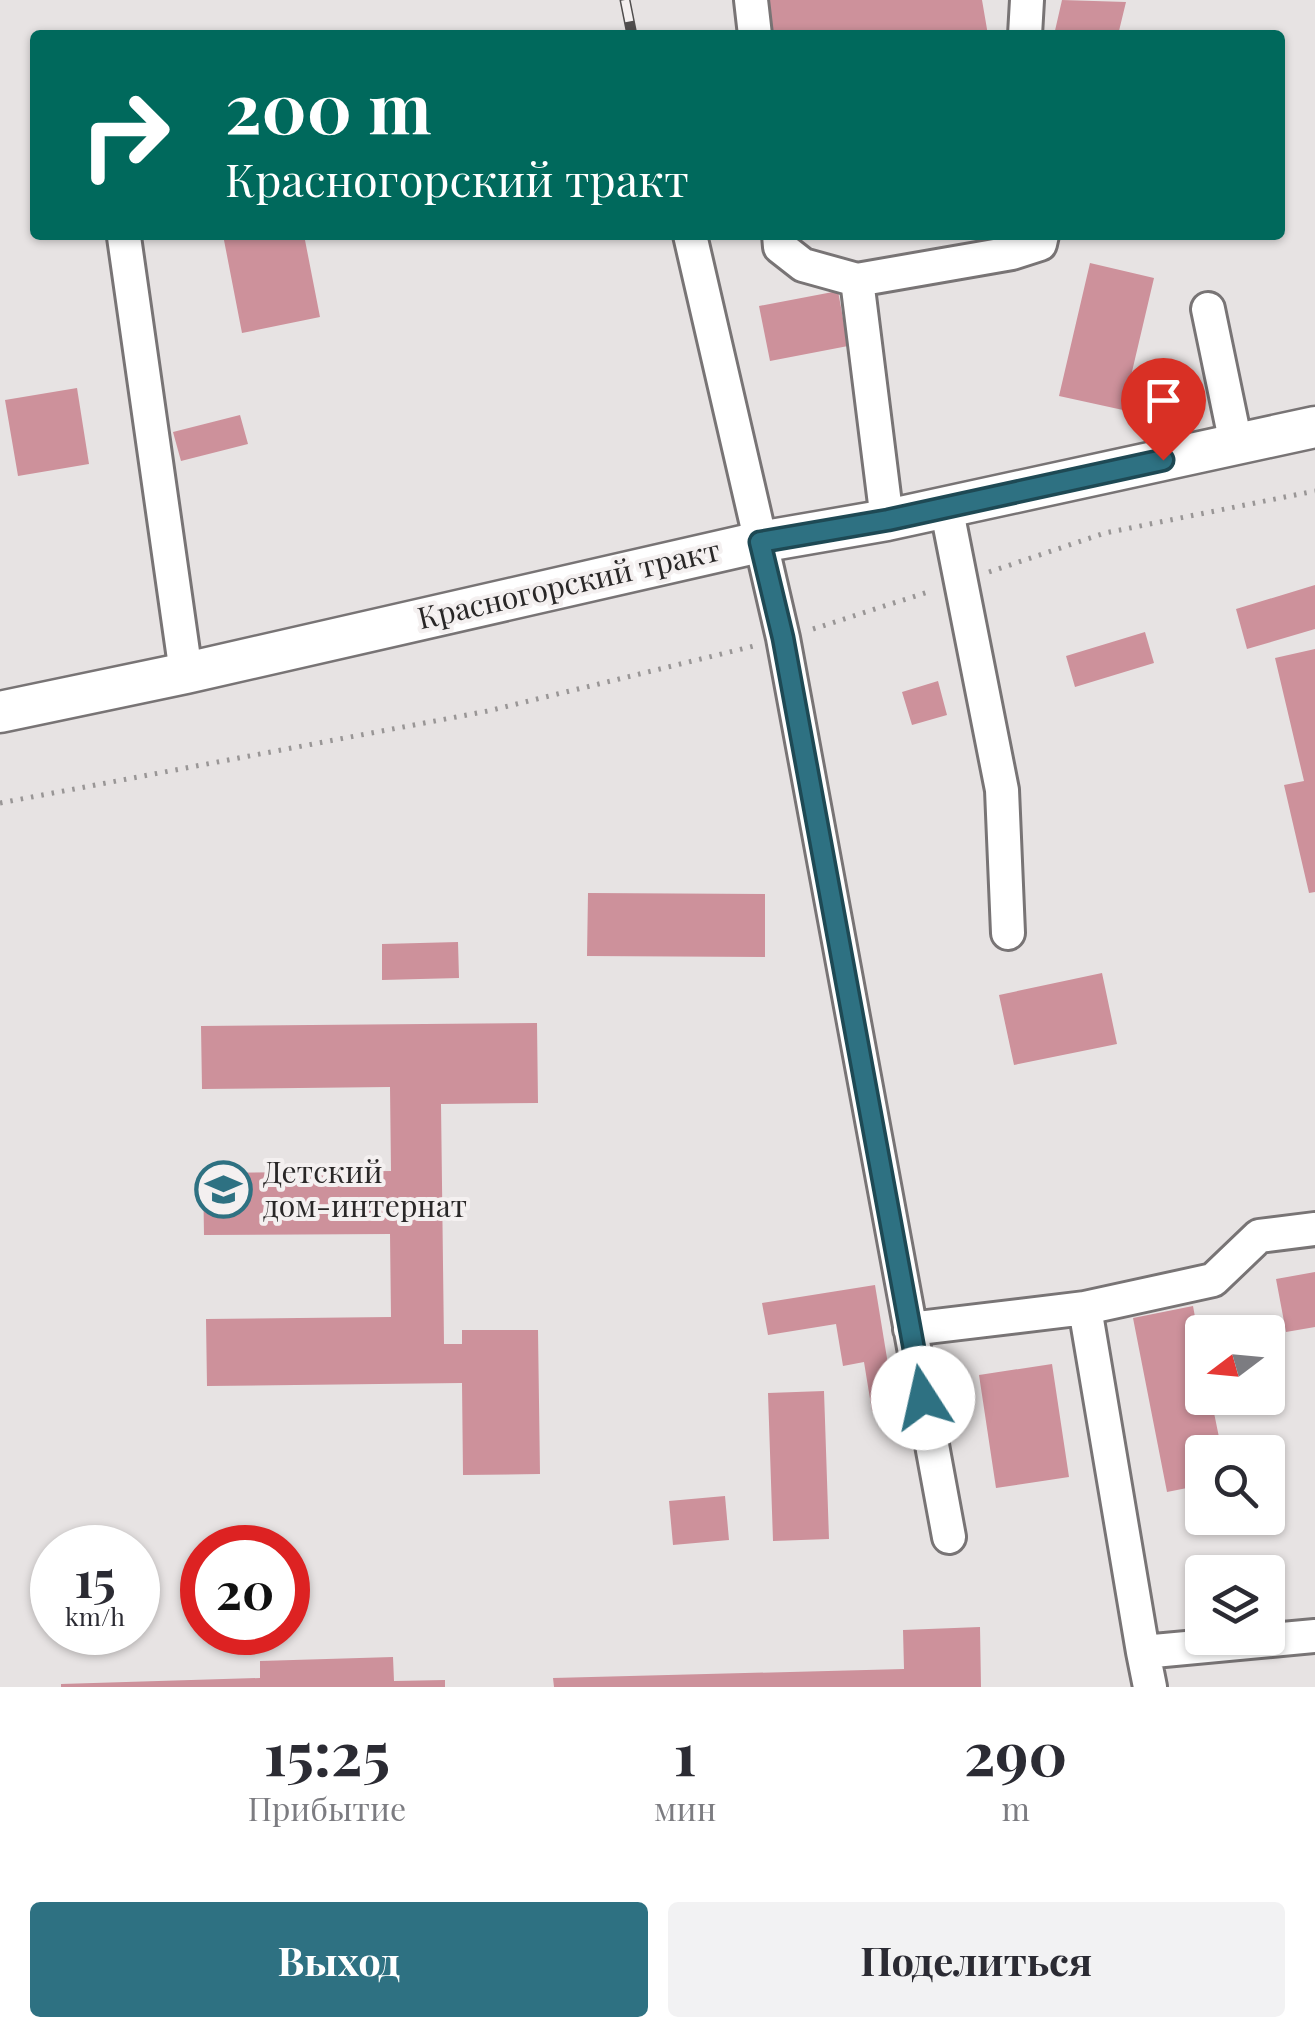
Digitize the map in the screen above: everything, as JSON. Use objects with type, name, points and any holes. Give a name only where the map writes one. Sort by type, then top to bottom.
[{"type":"main road","name":"Красногорский тракт","points":[[0,712],[760,542],[888,520],[1315,427]]},
{"type":"lane","points":[[751,0],[754,30]]},
{"type":"lane","points":[[1024,30],[1027,0]]},
{"type":"lane","points":[[124,240],[186,673]]},
{"type":"lane","points":[[691,240],[783,638],[949,1537]]},
{"type":"lane","points":[[779,240],[780,246],[802,265],[858,280],[1012,253],[1040,244],[1041,240]]},
{"type":"lane","points":[[858,280],[888,520]]},
{"type":"lane","points":[[1208,309],[1236,444]]},
{"type":"lane","points":[[946,506],[1002,790],[1008,933]]},
{"type":"lane","points":[[910,1328],[1085,1308],[1214,1280],[1259,1236],[1315,1229]]},
{"type":"lane","points":[[1085,1308],[1150,1687]]},
{"type":"lane","points":[[1144,1652],[1315,1636]]},
{"type":"path","points":[[0,803],[488,712],[783,638],[1105,533],[1315,492]]},
{"type":"building","points":[[763,0],[982,0],[987,30],[768,30]]},
{"type":"building","points":[[1062,0],[1126,2],[1119,30],[1055,30]]},
{"type":"building","points":[[224,240],[305,240],[320,317],[242,333]]},
{"type":"building","points":[[1090,263],[1154,278],[1123,410],[1059,396]]},
{"type":"building","points":[[838,291],[848,346],[770,361],[759,306]]},
{"type":"building","points":[[77,388],[89,464],[18,476],[5,400]]},
{"type":"building","points":[[240,415],[248,444],[181,461],[173,432]]},
{"type":"building","points":[[1315,585],[1315,629],[1247,649],[1236,609]]},
{"type":"building","points":[[1145,632],[1154,663],[1075,687],[1066,656]]},
{"type":"building","points":[[1315,649],[1315,892],[1309,893],[1284,785],[1304,781],[1275,658]]},
{"type":"building","points":[[938,681],[947,715],[912,725],[902,692]]},
{"type":"building","points":[[588,893],[765,894],[765,957],[587,956]]},
{"type":"building","points":[[458,942],[459,978],[382,980],[382,944]]},
{"type":"building","points":[[1102,973],[1117,1044],[1014,1065],[999,995]]},
{"type":"building","points":[[537,1023],[538,1103],[441,1104],[444,1344],[462,1344],[462,1330],[538,1330],[540,1474],[463,1475],[462,1383],[207,1386],[206,1319],[391,1317],[390,1234],[204,1235],[203,1173],[391,1171],[390,1087],[202,1089],[201,1026]]},
{"type":"building","points":[[1315,1272],[1315,1327],[1286,1332],[1276,1279]]},
{"type":"building","points":[[875,1285],[895,1407],[872,1411],[864,1362],[843,1366],[836,1324],[768,1335],[762,1303]]},
{"type":"building","points":[[1193,1306],[1195,1315],[1185,1315],[1185,1415],[1214,1415],[1219,1435],[1185,1435],[1185,1488],[1167,1492],[1133,1318]]},
{"type":"building","points":[[1052,1364],[1069,1477],[996,1488],[979,1375]]},
{"type":"building","points":[[824,1391],[829,1539],[773,1541],[768,1393]]},
{"type":"building","points":[[725,1496],[729,1540],[673,1545],[669,1501]]},
{"type":"building","points":[[980,1627],[981,1687],[554,1687],[553,1678],[904,1669],[903,1630]]},
{"type":"building","points":[[393,1657],[394,1681],[445,1680],[445,1687],[61,1687],[260,1678],[260,1661]]},
{"type":"railway","points":[[625,0],[631,30]]},
{"type":"place","name":"Детский дом-интернат","points":[[224,1190]]},
{"type":"route","points":[[923,1398],[783,638],[760,542],[888,520],[1163,460]]}]
